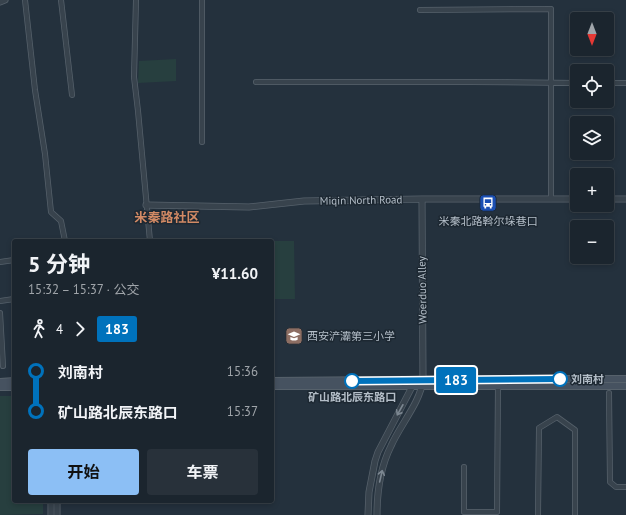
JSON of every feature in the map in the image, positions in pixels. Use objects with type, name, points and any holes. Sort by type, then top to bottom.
[{"type":"main road","points":[[274,386],[413,385],[423,383],[626,379]]},
{"type":"main road","points":[[274,381],[626,386]]},
{"type":"main road","points":[[0,382],[12,382]]},
{"type":"main road","points":[[0,387],[12,387]]},
{"type":"street","points":[[0,2],[5,0]]},
{"type":"street","points":[[25,0],[51,212],[60,221],[64,239]]},
{"type":"street","points":[[61,0],[72,95]]},
{"type":"street","points":[[136,0],[134,77],[150,239]]},
{"type":"street","points":[[202,0],[202,142]]},
{"type":"street","points":[[420,10],[551,9],[551,199]]},
{"type":"street","points":[[256,82],[570,83]]},
{"type":"street","points":[[614,83],[626,83]]},
{"type":"street","name":"Woerduo Alley","points":[[422,199],[423,383]]},
{"type":"street","name":"Miqin North Road","points":[[146,205],[249,206],[304,201],[570,199]]},
{"type":"street","points":[[614,199],[626,199]]},
{"type":"street","points":[[0,262],[12,260]]},
{"type":"street","points":[[0,301],[12,299]]},
{"type":"street","points":[[0,313],[3,366]]},
{"type":"street","points":[[377,515],[378,488],[387,454],[417,398],[423,383]]},
{"type":"street","points":[[368,515],[369,492],[378,452],[413,385]]},
{"type":"street","points":[[464,467],[464,512],[497,512],[498,385]]},
{"type":"street","points":[[609,393],[610,482],[616,487],[626,487]]},
{"type":"street","points":[[538,515],[539,428],[557,417],[575,430],[575,515]]},
{"type":"street","points":[[51,503],[51,515]]},
{"type":"street","points":[[57,503],[57,515]]},
{"type":"green space","points":[[176,59],[176,81],[138,83],[139,61]]},
{"type":"green space","points":[[274,241],[294,241],[295,299],[274,299]]},
{"type":"green space","points":[[0,396],[12,396],[12,503],[43,503],[43,514],[0,515]]},
{"type":"bus line","name":"183","points":[[352,381],[560,379]]},
{"type":"place","name":"米秦北路斡尔垛巷口","points":[[488,203]]},
{"type":"place","name":"西安浐灞第三小学","points":[[294,336]]},
{"type":"place","name":"刘南村","points":[[560,379]]},
{"type":"place","name":"矿山路北辰东路口","points":[[352,381]]},
{"type":"district","name":"米秦路社区","points":[[167,217]]}]
